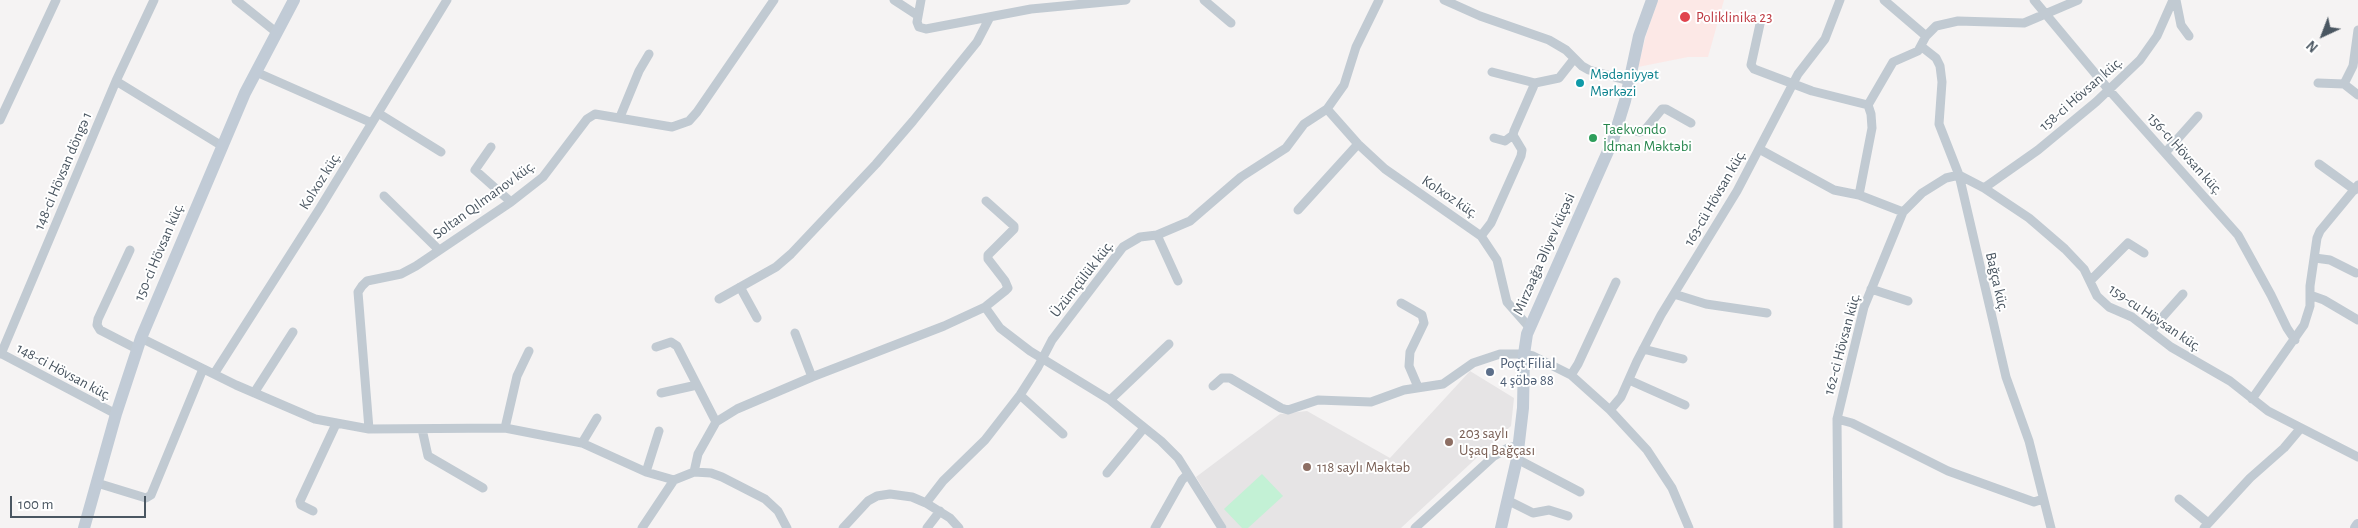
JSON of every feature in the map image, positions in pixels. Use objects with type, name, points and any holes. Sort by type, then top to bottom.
[{"type":"street","points":[[0,120],[56,0]]},
{"type":"street","name":"148-ci Hövsan döngə 1","points":[[0,353],[116,81],[154,0]]},
{"type":"street","points":[[236,0],[276,32]]},
{"type":"street","name":"150-ci Hövsan küç.","points":[[84,528],[116,414],[139,344],[222,146],[256,72],[294,0]]},
{"type":"street","name":"Kolxoz küç.","points":[[214,374],[320,208],[447,0]]},
{"type":"street","name":"Soltan Qılmanov küç.","points":[[369,429],[358,292],[367,281],[401,274],[511,202],[543,177],[587,119],[595,114],[672,127],[689,121],[774,0]]},
{"type":"street","points":[[894,0],[917,14]]},
{"type":"street","points":[[921,0],[917,14],[917,25],[926,29],[1031,9],[1126,0]]},
{"type":"street","points":[[1204,0],[1231,23]]},
{"type":"street","name":"Üzümçülük küç.","points":[[926,503],[943,481],[985,440],[1020,395],[1052,340],[1123,247],[1140,237],[1157,235],[1190,221],[1240,177],[1286,148],[1304,124],[1327,109],[1344,84],[1356,47],[1379,0]]},
{"type":"street","points":[[1444,0],[1480,16],[1549,40],[1566,50],[1589,70],[1629,81]]},
{"type":"street","name":"Mirzəağa Əliyev küçəsi","points":[[1501,528],[1509,501],[1519,445],[1525,387],[1524,354],[1529,327],[1618,127],[1639,36],[1652,0]]},
{"type":"street","name":"163-cü Hövsan küç.","points":[[1610,410],[1621,397],[1643,349],[1737,191],[1793,83],[1824,39],[1840,0]]},
{"type":"street","points":[[1884,0],[1926,36]]},
{"type":"street","name":"156-cı Hövsan küç.","points":[[2034,0],[2109,90],[2238,235],[2295,340]]},
{"type":"street","points":[[1859,195],[1872,128],[1868,105],[1893,62],[1918,51],[1922,47],[1926,36],[1936,26],[1958,21],[2024,23],[2078,0]]},
{"type":"street","points":[[2174,0],[2181,25],[2189,36]]},
{"type":"street","name":"158-ci Hövsan küç.","points":[[1984,188],[2038,150],[2109,90],[2147,51],[2157,36],[2174,0]]},
{"type":"street","points":[[719,300],[776,267],[791,254],[876,164],[977,42],[990,18]]},
{"type":"street","points":[[1760,24],[1751,65],[1754,69],[1812,90],[1868,105]]},
{"type":"street","points":[[2344,84],[2353,66],[2358,30]]},
{"type":"street","name":"Bağça küç.","points":[[1922,47],[1936,58],[1940,66],[1942,82],[1939,124],[1959,175],[2006,377],[2029,441],[2052,528]]},
{"type":"street","points":[[620,117],[649,54]]},
{"type":"street","points":[[1492,72],[1535,83],[1559,78],[1574,58]]},
{"type":"street","points":[[256,72],[372,122]]},
{"type":"street","points":[[116,81],[222,146]]},
{"type":"street","points":[[1494,138],[1505,141],[1513,135],[1535,83]]},
{"type":"street","points":[[2318,83],[2344,84],[2358,95]]},
{"type":"street","name":"Kolxoz küç.","points":[[1327,109],[1358,144],[1385,168],[1481,236],[1497,260],[1507,302],[1529,327]]},
{"type":"street","points":[[1618,127],[1640,132],[1644,131],[1662,109],[1666,109],[1691,123]]},
{"type":"street","points":[[378,113],[441,152]]},
{"type":"street","points":[[2165,153],[2198,116]]},
{"type":"street","points":[[1481,236],[1491,224],[1521,156],[1522,150],[1513,135]]},
{"type":"street","points":[[1298,210],[1358,144]]},
{"type":"street","points":[[491,147],[475,170],[511,202]]},
{"type":"street","points":[[1760,149],[1834,190],[1859,195],[1903,212]]},
{"type":"street","points":[[2252,399],[2304,325],[2310,306],[2317,238],[2320,231],[2356,188],[2319,164]]},
{"type":"street","name":"159-cu Hövsan küç.","points":[[1959,175],[1984,188],[2029,218],[2065,249],[2084,269],[2097,296],[2109,307],[2132,317],[2170,347],[2219,374],[2268,411],[2358,457]]},
{"type":"street","name":"162-ci Hövsan küç.","points":[[1838,528],[1837,419],[1864,307],[1903,212],[1922,193],[1946,178],[1959,175]]},
{"type":"street","points":[[384,196],[439,250]]},
{"type":"street","points":[[694,472],[698,454],[716,422],[738,409],[812,377],[944,326],[985,307],[1008,288],[1005,281],[988,260],[988,255],[1014,229],[1014,226],[986,201]]},
{"type":"street","points":[[1157,235],[1178,281]]},
{"type":"street","points":[[2090,281],[2128,243],[2144,253]]},
{"type":"street","points":[[130,250],[98,319],[97,325],[100,330],[203,369],[297,412],[336,424],[369,429],[505,428],[582,443],[646,472],[674,480]]},
{"type":"street","points":[[2315,258],[2330,260],[2356,273]]},
{"type":"street","points":[[1571,375],[1578,364],[1616,282]]},
{"type":"street","points":[[740,287],[757,318]]},
{"type":"street","points":[[1871,289],[1908,301]]},
{"type":"street","points":[[1674,294],[1706,304],[1767,313]]},
{"type":"street","points":[[2150,330],[2183,294]]},
{"type":"street","points":[[2310,295],[2324,300],[2358,320]]},
{"type":"street","points":[[1401,303],[1422,315],[1424,323],[1410,352],[1409,366],[1418,388]]},
{"type":"street","points":[[985,307],[1000,328],[1030,351],[1110,400],[1178,458],[1222,528]]},
{"type":"street","points":[[254,393],[293,332]]},
{"type":"street","points":[[795,333],[812,377]]},
{"type":"street","points":[[656,347],[671,342],[677,346],[716,422]]},
{"type":"street","points":[[1110,400],[1168,344]]},
{"type":"street","points":[[1643,349],[1683,359]]},
{"type":"street","points":[[505,428],[517,376],[529,351]]},
{"type":"street","name":"148-ci Hövsan küç.","points":[[0,353],[116,414]]},
{"type":"street","points":[[1213,386],[1222,378],[1230,378],[1281,408],[1288,410],[1318,400],[1371,402],[1418,388],[1443,384],[1464,368],[1486,358],[1500,354],[1524,354],[1546,361],[1571,375],[1610,410],[1647,450],[1672,488],[1689,528]]},
{"type":"street","points":[[97,483],[146,498],[151,495],[203,369]]},
{"type":"street","points":[[1629,380],[1685,405]]},
{"type":"street","points":[[660,393],[697,385]]},
{"type":"street","points":[[1020,395],[1063,434]]},
{"type":"street","points":[[582,443],[597,418]]},
{"type":"street","points":[[1837,419],[1852,423],[1948,471],[2034,502],[2043,499]]},
{"type":"street","points":[[313,511],[301,505],[300,502],[336,424]]},
{"type":"street","points":[[1108,473],[1144,428]]},
{"type":"street","points":[[422,429],[428,456],[483,488]]},
{"type":"street","points":[[2179,499],[2206,525],[2250,478],[2284,448],[2300,429]]},
{"type":"street","points":[[646,472],[659,431]]},
{"type":"street","points":[[1414,528],[1494,456],[1508,448],[1519,445]]},
{"type":"street","points":[[1517,459],[1580,492]]},
{"type":"street","points":[[642,528],[674,480],[683,474],[694,472],[710,473],[722,477],[764,499],[778,511],[787,528]]},
{"type":"street","points":[[1155,528],[1182,480],[1188,474]]},
{"type":"street","points":[[843,528],[868,501],[877,496],[901,494],[926,503],[940,511],[959,528]]},
{"type":"street","points":[[1509,501],[1532,513],[1549,510],[1568,516]]},
{"type":"street","points":[[928,528],[940,511]]},
{"type":"shaded area","name":"Poliklinika 23","points":[[1658,0],[1724,0],[1708,57],[1688,57],[1638,67]]},
{"type":"shaded area","name":"118 saylı Məktəb","points":[[1470,371],[1514,398],[1511,426],[1401,528],[1227,528],[1196,477],[1280,414],[1307,411],[1390,458]]},
{"type":"green space","points":[[1262,474],[1283,496],[1248,528],[1242,528],[1224,509]]},
{"type":"place","name":"Poliklinika 23","points":[[1685,17]]},
{"type":"place","name":"Mədəniyyət Mərkəzi","points":[[1580,83]]},
{"type":"place","name":"Taekvondo İdman Məktəbi","points":[[1593,138]]},
{"type":"place","name":"Poçt Filial 4 şöbə 88","points":[[1490,372]]},
{"type":"place","name":"203 saylı Uşaq Bağçası","points":[[1449,442]]},
{"type":"place","name":"118 saylı Məktəb","points":[[1307,467]]}]
